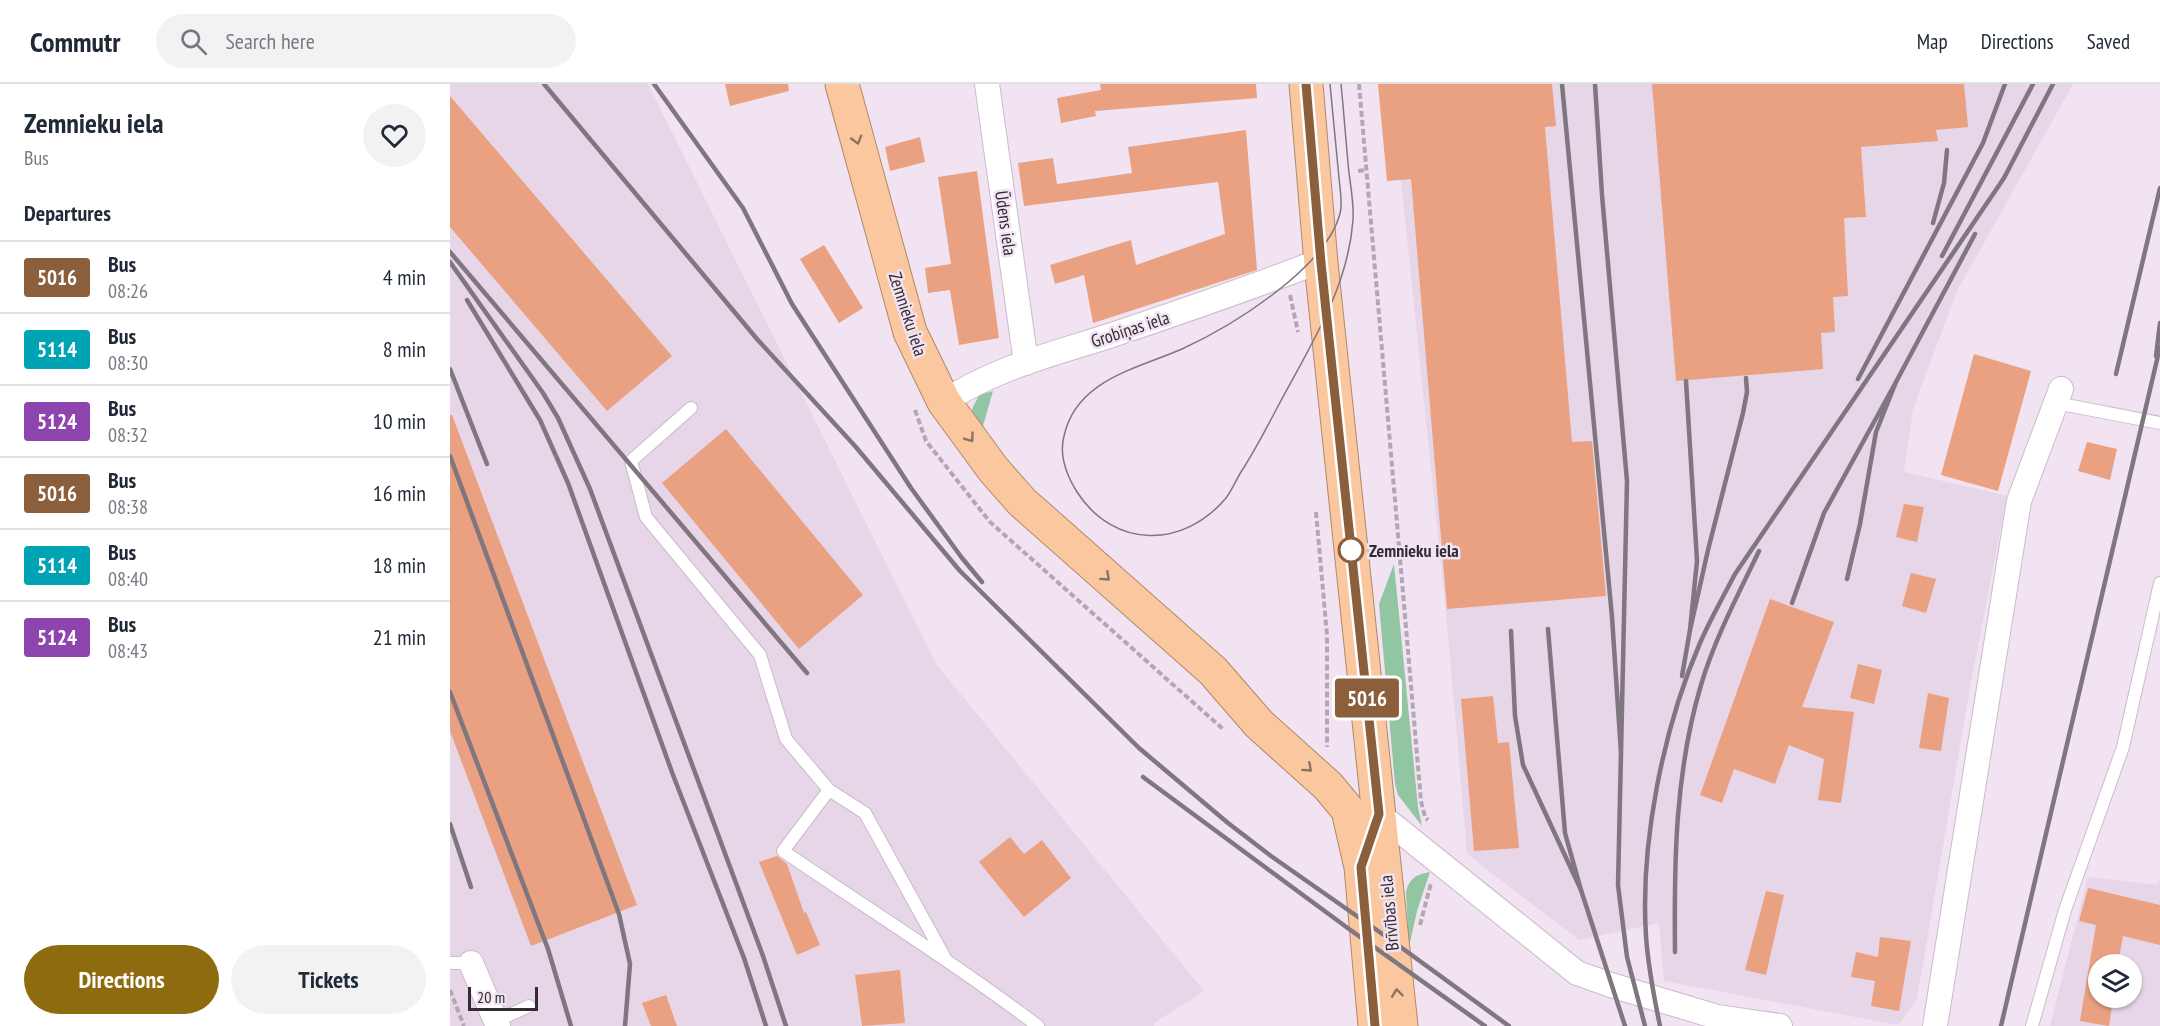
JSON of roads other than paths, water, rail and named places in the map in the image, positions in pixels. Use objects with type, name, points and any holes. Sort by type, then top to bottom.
[{"type":"highway","name":"Zemnieku iela","points":[[842,84],[910,332],[944,402],[993,469],[1022,502],[1213,671],[1259,724],[1328,786],[1363,812]]},
{"type":"highway","name":"Brīvības iela","points":[[1306,84],[1363,812],[1401,1026]]},
{"type":"highway","points":[[1213,671],[1246,688],[1327,755],[1358,787],[1363,812]]},
{"type":"highway","name":"Brīvības iela","points":[[1363,812],[1361,867],[1375,1026]]},
{"type":"street","name":"Ūdens iela","points":[[987,84],[1026,363]]},
{"type":"street","name":"Grobiņas iela","points":[[944,402],[963,389],[1026,363],[1204,305],[1307,266],[1321,263]]},
{"type":"street","points":[[1935,1026],[2019,501],[2058,396]]},
{"type":"street","points":[[1363,812],[1438,859],[1578,973],[1717,1017],[1780,1026]]},
{"type":"street","points":[[460,963],[497,1023]]},
{"type":"lane","points":[[2058,396],[2160,423]]},
{"type":"lane","points":[[691,408],[631,461],[646,517],[760,656],[786,739],[829,790],[866,813],[946,960]]},
{"type":"lane","points":[[2032,1026],[2065,910],[2123,747],[2160,584]]},
{"type":"lane","points":[[829,790],[783,851],[988,988],[1038,1026]]},
{"type":"lane","points":[[497,1023],[530,1006]]},
{"type":"tram line","points":[[1330,84],[1341,205],[1340,214],[1331,235],[1316,255],[1274,294],[1226,326],[1182,349],[1110,379],[1094,389],[1071,417],[1063,443],[1063,458],[1067,472],[1077,492],[1092,511],[1110,524],[1129,532],[1149,536],[1170,534],[1190,527],[1209,515],[1230,492],[1313,342],[1335,295],[1343,271],[1350,246],[1353,220],[1341,84]]},
{"type":"railway","points":[[544,84],[757,339],[855,446],[960,571],[1139,748],[1271,856],[1509,1026]]},
{"type":"railway","points":[[654,84],[743,208],[792,304],[911,488],[982,582]]},
{"type":"railway","points":[[1562,84],[1612,617],[1621,753],[1627,481],[1602,195],[1595,84]]},
{"type":"railway","points":[[1858,379],[1983,143],[2005,84]]},
{"type":"railway","points":[[1942,256],[2033,84]]},
{"type":"railway","points":[[1660,1026],[1646,936],[1647,863],[1651,825],[1665,749],[1675,712],[1700,643],[1735,574],[2004,178],[2053,84]]},
{"type":"railway","points":[[1933,223],[1944,183],[1947,150]]},
{"type":"railway","points":[[2116,374],[2160,188]]},
{"type":"railway","points":[[1896,382],[1975,234]]},
{"type":"railway","points":[[450,252],[807,673]]},
{"type":"railway","points":[[450,262],[543,393],[558,418],[590,489],[763,956],[786,1026]]},
{"type":"railway","points":[[467,300],[540,420],[568,483],[673,775],[744,958],[766,1026]]},
{"type":"railway","points":[[2156,356],[2160,323]]},
{"type":"railway","points":[[2001,1026],[2160,347]]},
{"type":"railway","points":[[450,369],[487,464]]},
{"type":"railway","points":[[1686,381],[1697,561],[1690,630],[1743,413],[1747,392],[1746,378]]},
{"type":"railway","points":[[1792,603],[1824,513],[1896,382],[1876,432],[1860,524],[1847,579]]},
{"type":"railway","points":[[450,456],[619,914],[630,964],[625,1026]]},
{"type":"railway","points":[[1675,952],[1678,817],[1692,718],[1713,650],[1759,551]]},
{"type":"railway","points":[[1511,631],[1515,716],[1523,765],[1581,890],[1565,833],[1548,629]]},
{"type":"railway","points":[[1682,676],[1690,630]]},
{"type":"railway","points":[[450,692],[548,949],[571,1026]]},
{"type":"railway","points":[[1621,753],[1618,885],[1627,957],[1645,1026]]},
{"type":"railway","points":[[1143,777],[1485,1026]]},
{"type":"railway","points":[[450,824],[471,887]]},
{"type":"railway","points":[[1581,890],[1625,1026]]},
{"type":"place","name":"Zemnieku iela","points":[[1351,550]]}]
